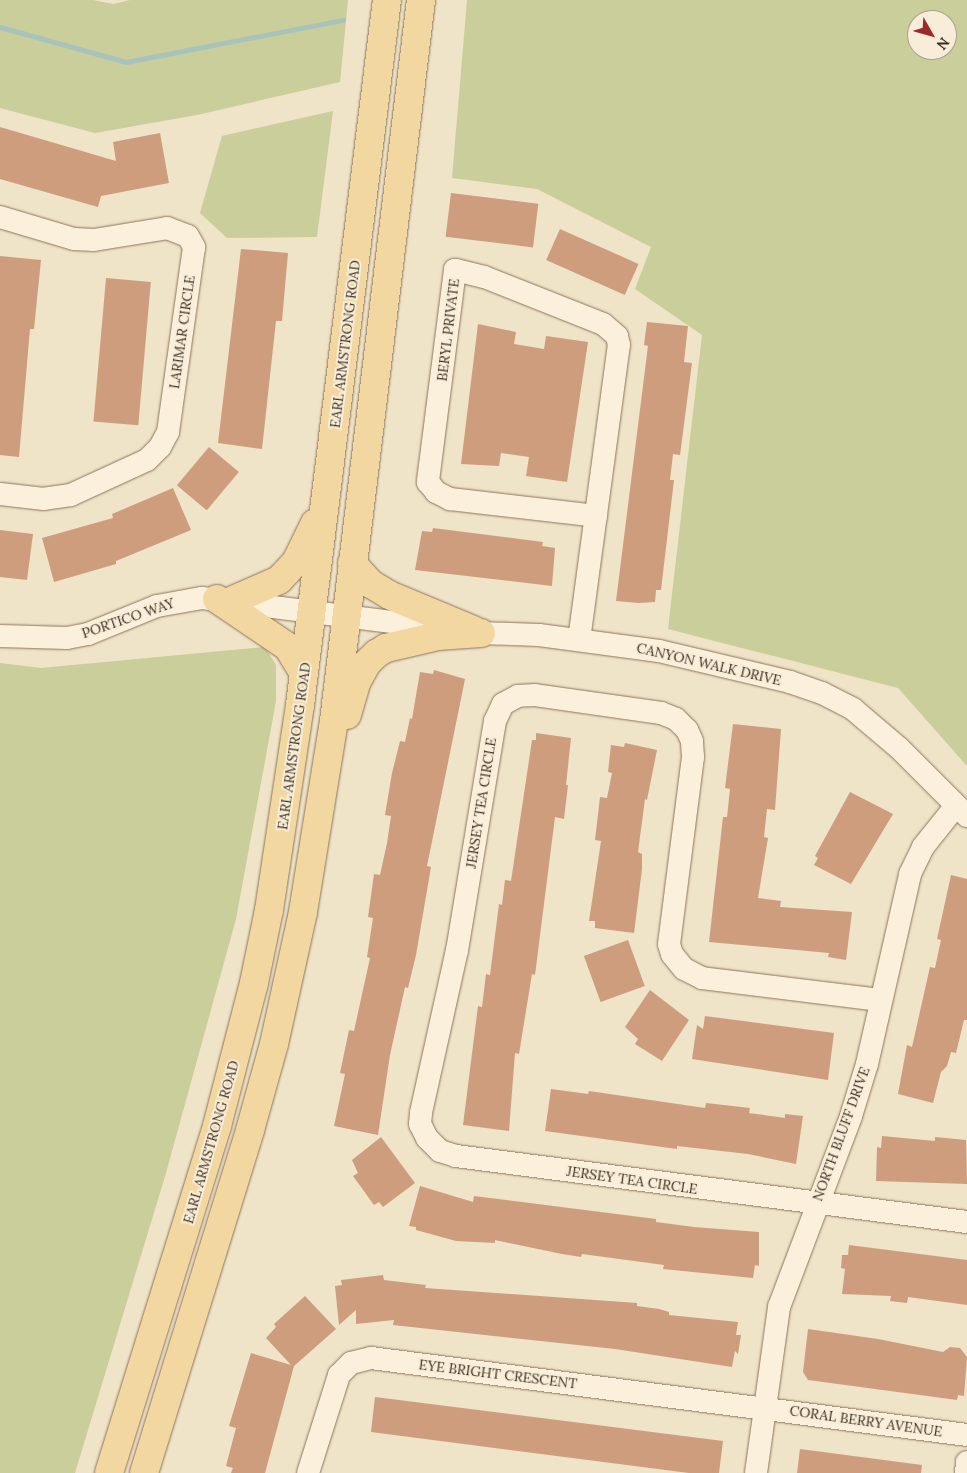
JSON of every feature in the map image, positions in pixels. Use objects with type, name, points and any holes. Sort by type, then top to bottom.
[{"type":"main road","name":"EARL ARMSTRONG ROAD","points":[[109,1473],[214,1135],[252,992],[280,847],[312,611],[387,0]]},
{"type":"main road","points":[[144,1473],[274,1044],[303,912],[323,788],[421,0]]},
{"type":"main road","points":[[225,600],[269,587],[290,569],[302,553],[325,499]]},
{"type":"main road","points":[[352,563],[371,584],[388,594],[481,633]]},
{"type":"main road","points":[[225,600],[288,647],[304,674]]},
{"type":"main road","points":[[323,788],[357,681],[372,658],[386,648],[438,636],[481,633]]},
{"type":"street","name":"LARIMAR CIRCLE","points":[[0,217],[74,239],[94,240],[167,228],[188,236],[194,247],[168,432],[160,447],[147,460],[72,495],[44,499],[0,494]]},
{"type":"street","name":"BERYL PRIVATE","points":[[579,640],[596,516],[619,345],[614,330],[484,277],[455,270],[428,480],[431,486],[442,496],[459,500],[596,516]]},
{"type":"street","name":"PORTICO WAY","points":[[0,636],[68,638],[109,628],[169,602],[225,600],[345,616]]},
{"type":"street","name":"CANYON WALK DRIVE","points":[[345,616],[481,633],[579,640],[659,651],[790,682],[822,693],[872,723],[961,812]]},
{"type":"street","name":"JERSEY TEA CIRCLE","points":[[880,1000],[702,978],[684,969],[672,954],[669,944],[693,757],[692,741],[687,730],[676,718],[661,714],[545,696],[518,696],[503,704],[495,721],[457,950],[421,1113],[422,1132],[440,1150],[456,1156],[967,1222]]},
{"type":"street","name":"NORTH BLUFF DRIVE","points":[[756,1473],[780,1307],[851,1116],[867,1064],[880,1000],[914,863],[961,812]]},
{"type":"street","name":"EYE BRIGHT CRESCENT","points":[[308,1473],[339,1374],[351,1363],[371,1358],[765,1408]]},
{"type":"street","name":"CORAL BERRY AVENUE","points":[[765,1408],[967,1435]]},
{"type":"street","points":[[966,1473],[967,1462]]},
{"type":"green space","points":[[0,0],[93,0],[113,4],[130,0],[348,0],[340,82],[197,115],[95,133],[0,108]]},
{"type":"green space","points":[[467,0],[967,0],[967,766],[898,688],[668,629],[702,335],[635,289],[651,247],[537,189],[452,178]]},
{"type":"green space","points":[[333,111],[317,237],[227,238],[200,213],[222,136]]},
{"type":"green space","points":[[265,647],[276,665],[276,701],[236,919],[166,1173],[75,1473],[0,1473],[0,663],[41,668]]},
{"type":"building","points":[[0,127],[116,161],[113,142],[160,133],[169,183],[101,196],[98,207],[0,179]]},
{"type":"building","points":[[451,193],[538,204],[533,247],[446,237]]},
{"type":"building","points":[[560,229],[639,264],[625,295],[546,260]]},
{"type":"building","points":[[241,249],[288,253],[282,321],[276,321],[262,449],[218,443]]},
{"type":"building","points":[[0,256],[41,260],[34,329],[30,329],[19,457],[0,455]]},
{"type":"building","points":[[106,278],[151,282],[138,425],[93,421]]},
{"type":"building","points":[[647,322],[688,326],[684,362],[692,363],[680,455],[673,454],[670,480],[674,480],[661,590],[656,590],[655,602],[639,603],[616,601],[648,346],[644,345]]},
{"type":"building","points":[[478,324],[516,332],[514,344],[544,349],[546,336],[588,342],[567,482],[526,476],[529,457],[501,453],[499,466],[461,464]]},
{"type":"building","points":[[209,447],[239,472],[207,510],[177,485]]},
{"type":"building","points":[[173,488],[191,530],[116,561],[116,564],[54,582],[42,538],[113,518],[112,514]]},
{"type":"building","points":[[433,528],[543,542],[542,546],[555,548],[552,586],[415,570],[422,531],[432,532]]},
{"type":"building","points":[[0,530],[33,534],[27,580],[0,577]]},
{"type":"building","points":[[434,670],[465,679],[427,866],[431,867],[416,955],[408,988],[405,987],[390,1055],[378,1135],[334,1126],[345,1074],[340,1073],[349,1030],[354,1031],[370,958],[367,957],[373,918],[368,917],[374,874],[380,875],[387,843],[391,816],[385,815],[392,773],[400,741],[405,742],[410,718],[412,719],[420,672],[433,674]]},
{"type":"building","points":[[733,724],[781,729],[775,810],[767,809],[764,837],[768,838],[758,898],[781,901],[780,907],[852,912],[846,960],[828,957],[829,953],[709,942],[723,817],[727,817],[730,789],[725,788]]},
{"type":"building","points":[[536,733],[571,738],[566,785],[568,785],[564,819],[555,817],[535,975],[532,974],[519,1054],[515,1053],[509,1131],[463,1125],[478,1006],[482,1007],[486,974],[490,975],[499,904],[502,905],[505,880],[511,881],[532,740],[536,740]]},
{"type":"building","points":[[625,743],[657,750],[647,800],[645,799],[638,852],[642,854],[642,869],[634,933],[595,928],[595,921],[589,921],[601,841],[595,840],[600,797],[607,798],[612,773],[608,772],[611,745],[624,747]]},
{"type":"building","points":[[850,792],[893,814],[851,884],[814,865],[818,858],[815,856]]},
{"type":"building","points":[[951,875],[967,879],[967,1020],[964,1020],[956,1053],[951,1052],[947,1066],[941,1072],[933,1103],[898,1094],[907,1045],[912,1047],[930,967],[935,968],[941,940],[937,939]]},
{"type":"building","points":[[628,940],[645,986],[601,1002],[584,956]]},
{"type":"building","points":[[650,990],[689,1020],[662,1061],[635,1044],[638,1039],[625,1027]]},
{"type":"building","points":[[705,1016],[834,1033],[828,1080],[692,1059],[697,1025],[703,1029]]},
{"type":"building","points":[[551,1089],[588,1094],[589,1091],[705,1108],[706,1103],[750,1108],[749,1113],[785,1118],[785,1114],[803,1116],[796,1164],[748,1154],[677,1146],[677,1149],[545,1131]]},
{"type":"building","points":[[882,1136],[935,1141],[935,1137],[966,1140],[967,1184],[876,1181],[877,1147],[881,1148]]},
{"type":"building","points":[[381,1137],[415,1183],[383,1207],[379,1202],[374,1205],[353,1176],[358,1173],[352,1160]]},
{"type":"building","points":[[420,1186],[473,1202],[474,1196],[656,1219],[656,1222],[694,1227],[759,1232],[759,1266],[755,1265],[753,1278],[663,1269],[664,1265],[582,1254],[581,1257],[495,1240],[495,1243],[456,1241],[416,1230],[416,1227],[409,1226]]},
{"type":"building","points":[[849,1245],[967,1260],[967,1305],[908,1297],[907,1303],[890,1301],[891,1296],[842,1294],[845,1269],[841,1268],[842,1255],[848,1255]]},
{"type":"building","points":[[383,1275],[384,1280],[426,1285],[425,1288],[637,1303],[637,1306],[669,1312],[669,1315],[738,1322],[736,1335],[741,1335],[738,1354],[735,1351],[732,1367],[615,1349],[393,1325],[394,1320],[356,1324],[356,1310],[339,1325],[335,1286],[342,1285],[341,1280]]},
{"type":"building","points":[[305,1296],[336,1329],[294,1366],[265,1473],[231,1473],[233,1468],[226,1466],[236,1428],[229,1426],[251,1353],[291,1365],[266,1338],[276,1327],[274,1324]]},
{"type":"building","points":[[808,1329],[878,1339],[943,1352],[950,1347],[960,1348],[967,1357],[964,1396],[958,1395],[957,1400],[808,1380],[803,1372]]},
{"type":"building","points":[[375,1397],[723,1441],[719,1473],[689,1473],[371,1432]]},
{"type":"building","points":[[800,1449],[922,1465],[921,1473],[797,1473]]},
{"type":"waterway","points":[[0,27],[126,62],[343,20]]}]
